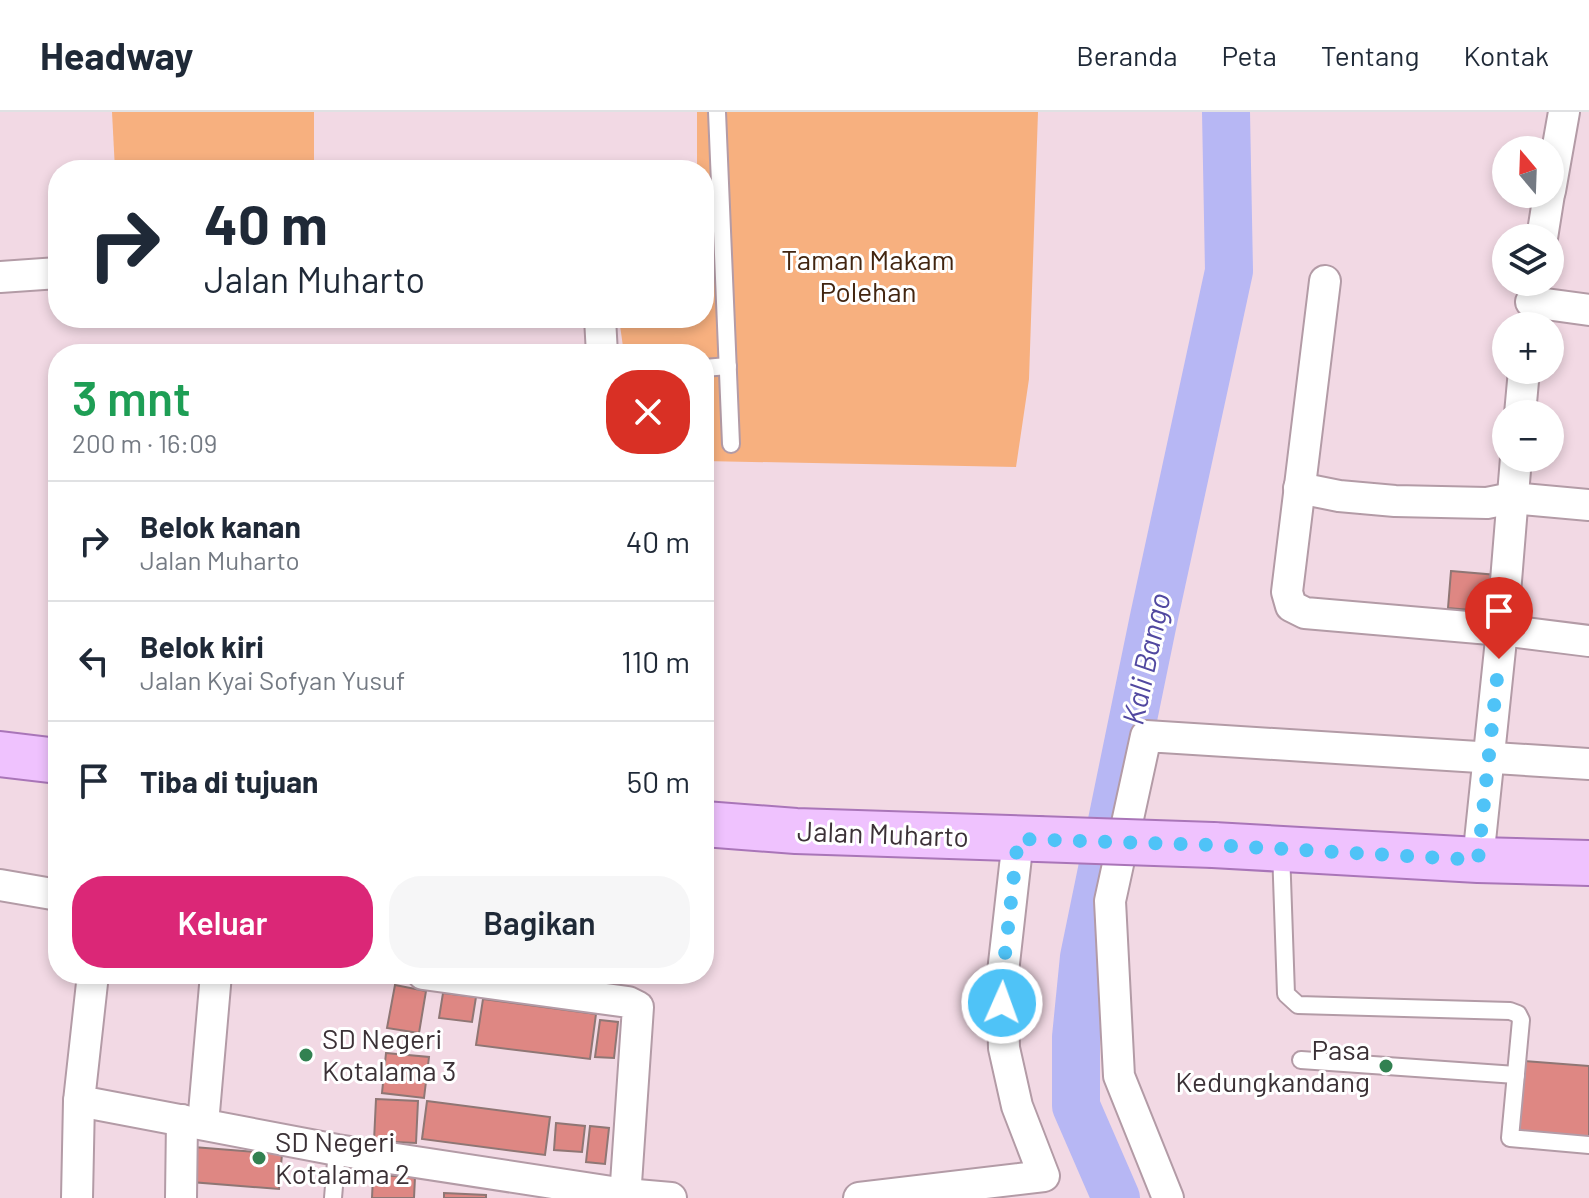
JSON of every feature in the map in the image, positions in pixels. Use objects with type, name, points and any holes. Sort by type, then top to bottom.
[{"type":"main road","points":[[0,754],[48,760]]},
{"type":"main road","name":"Jalan Muharto","points":[[714,825],[796,831],[1213,845],[1589,863]]},
{"type":"street","points":[[1560,136],[1564,112]]},
{"type":"street","points":[[0,277],[48,274]]},
{"type":"street","points":[[1325,281],[1288,601],[1296,610],[1305,613],[1502,630],[1589,641]]},
{"type":"street","points":[[1531,303],[1589,310]]},
{"type":"street","points":[[1478,860],[1515,472]]},
{"type":"street","points":[[1299,488],[1339,496],[1395,501],[1487,503],[1512,498],[1589,505]]},
{"type":"street","points":[[1168,1198],[1119,1076],[1110,901],[1146,736],[1589,764]]},
{"type":"street","points":[[859,1198],[1044,1176],[1017,1106],[1004,1048],[1002,981],[1028,839]]},
{"type":"street","points":[[0,885],[48,893]]},
{"type":"street","points":[[77,1198],[79,1101],[92,984]]},
{"type":"street","points":[[181,1198],[214,984]]},
{"type":"street","points":[[496,984],[628,1002],[638,1007],[625,1196]]},
{"type":"street","points":[[79,1101],[337,1150],[625,1196],[671,1198]]},
{"type":"lane","points":[[717,112],[731,444]]},
{"type":"lane","points":[[714,367],[728,366]]},
{"type":"lane","points":[[1281,848],[1286,994],[1292,1002],[1298,1005],[1510,1011],[1518,1014],[1521,1020],[1510,1138],[1589,1145]]},
{"type":"lane","points":[[1301,1060],[1516,1075]]},
{"type":"lane","points":[[333,1198],[337,1150]]},
{"type":"green space","points":[[112,112],[314,112],[314,160],[114,160]]},
{"type":"green space","name":"Taman Makam Polehan","points":[[697,112],[1038,112],[1029,379],[1016,467],[714,461],[714,344],[623,344],[620,328],[714,328],[714,160],[697,160]]},
{"type":"building","points":[[1451,571],[1497,575],[1493,612],[1448,608]]},
{"type":"building","points":[[395,985],[426,991],[419,1033],[387,1028]]},
{"type":"building","points":[[443,993],[476,997],[472,1022],[439,1018]]},
{"type":"building","points":[[483,999],[596,1014],[590,1059],[476,1045]]},
{"type":"building","points":[[600,1020],[618,1022],[614,1058],[595,1057]]},
{"type":"building","points":[[386,1053],[429,1057],[424,1098],[382,1093]]},
{"type":"building","points":[[1524,1061],[1589,1066],[1589,1138],[1519,1131]]},
{"type":"building","points":[[376,1099],[418,1101],[416,1143],[374,1141]]},
{"type":"building","points":[[427,1101],[550,1117],[545,1155],[422,1139]]},
{"type":"building","points":[[556,1123],[585,1126],[582,1152],[554,1150]]},
{"type":"building","points":[[590,1126],[609,1128],[605,1164],[586,1162]]},
{"type":"building","points":[[193,1147],[282,1154],[279,1189],[191,1182]]},
{"type":"building","points":[[373,1175],[415,1177],[414,1198],[372,1198]]},
{"type":"building","points":[[444,1193],[486,1195],[486,1198],[444,1198]]},
{"type":"waterway","name":"Kali Bango","points":[[1116,1198],[1076,1106],[1076,1037],[1084,957],[1229,271],[1226,112]]},
{"type":"place","name":"SD Negeri Kotalama 3","points":[[306,1055]]},
{"type":"place","name":"Pasa Kedungkandang","points":[[1386,1066]]},
{"type":"place","name":"SD Negeri Kotalama 2","points":[[259,1158]]},
{"type":"route","points":[[1002,1003],[1018,839],[1213,845],[1478,860],[1499,659]]}]
